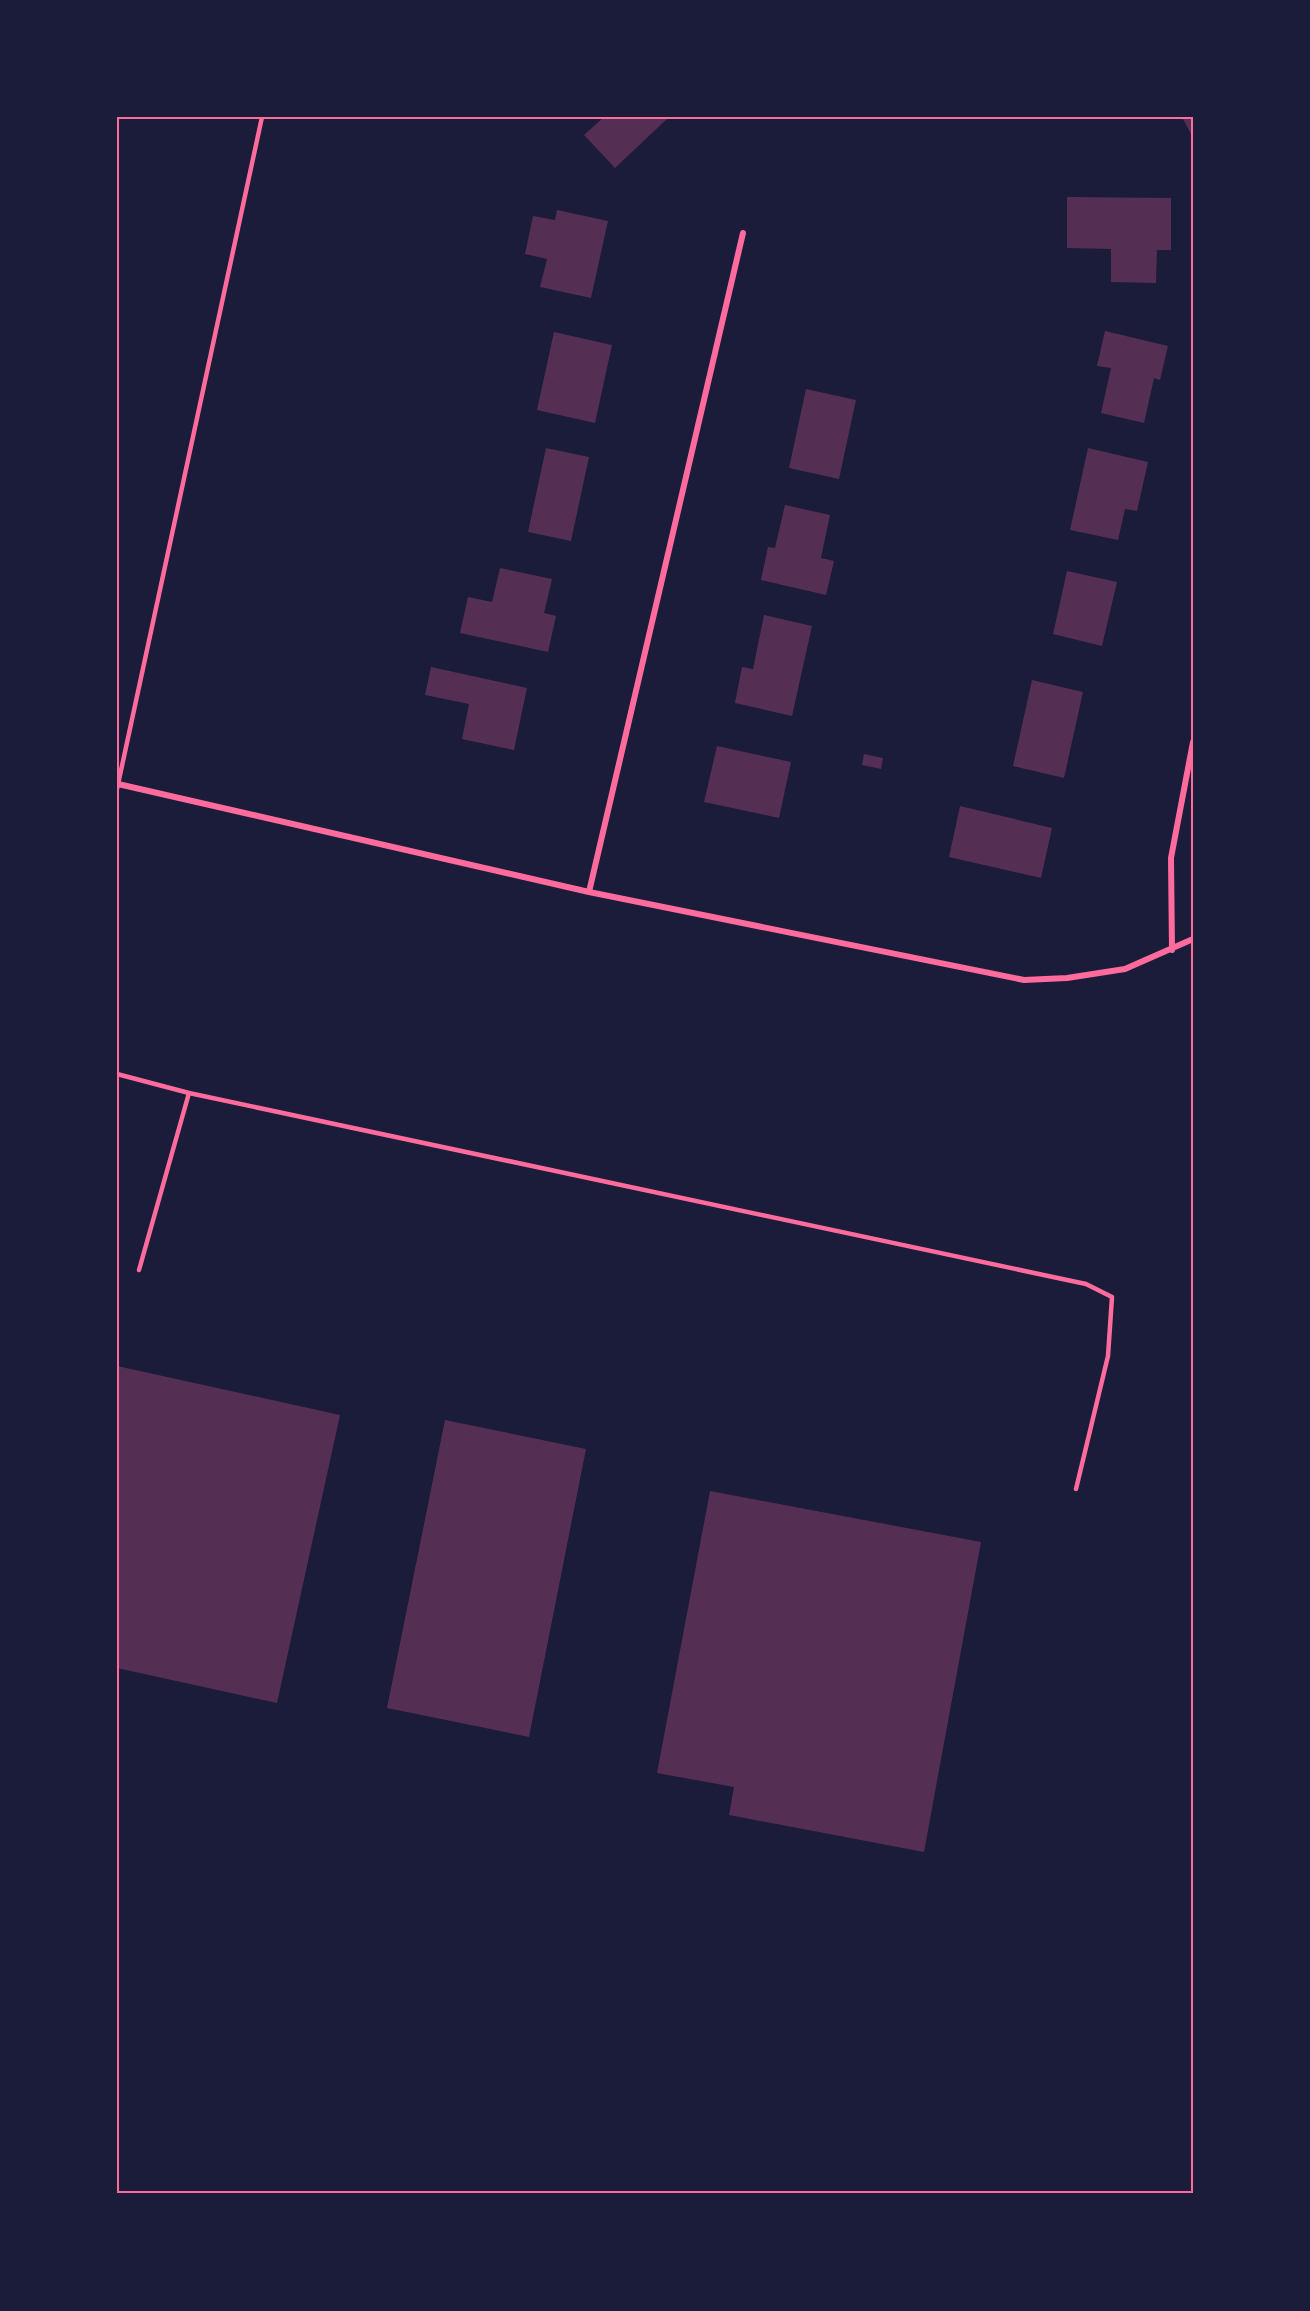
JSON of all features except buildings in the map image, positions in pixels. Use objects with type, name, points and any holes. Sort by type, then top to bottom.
[{"type":"street","points":[[589,892],[743,233]]},
{"type":"street","points":[[1172,950],[1171,858],[1193,742]]},
{"type":"street","points":[[118,787],[589,892],[1024,980],[1066,978],[1125,969],[1193,939]]},
{"type":"lane","points":[[118,787],[262,117]]},
{"type":"lane","points":[[117,1074],[189,1093],[1086,1284],[1112,1297],[1108,1356],[1076,1489]]},
{"type":"lane","points":[[139,1270],[189,1093]]}]
